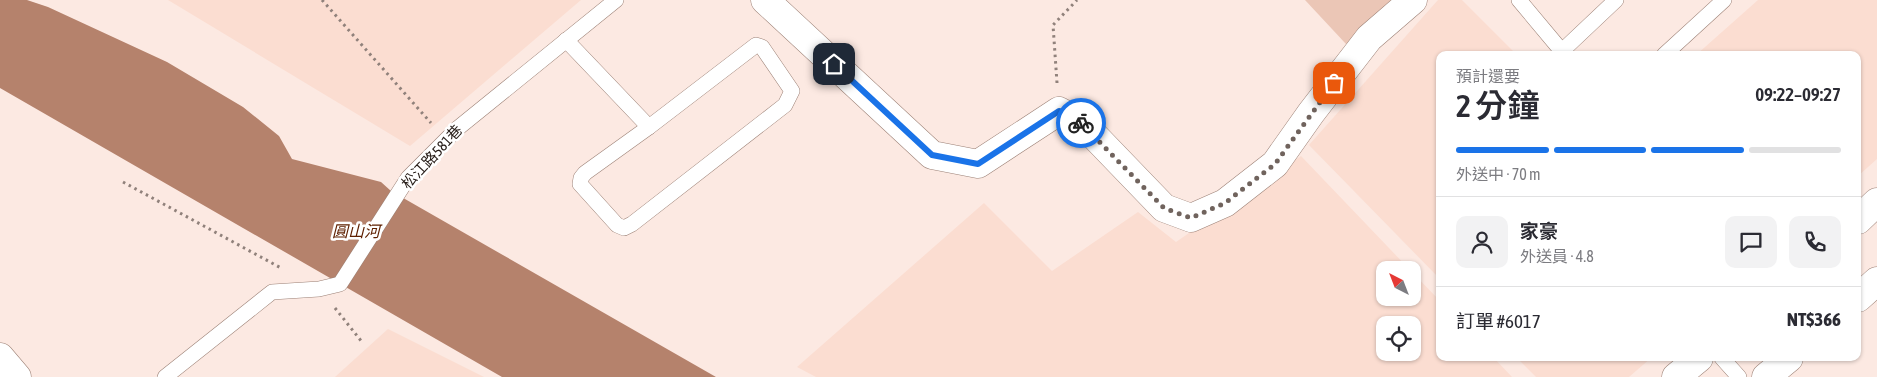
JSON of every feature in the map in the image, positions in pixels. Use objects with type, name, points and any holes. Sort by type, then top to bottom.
[{"type":"street","points":[[765,0],[932,155],[978,164],[1059,111],[1083,124],[1164,208],[1191,218],[1225,203],[1275,164],[1311,113],[1369,38],[1413,0]]},
{"type":"street","points":[[1861,217],[1877,202]]},
{"type":"street","points":[[1861,295],[1877,281]]},
{"type":"street","points":[[0,357],[17,377]]},
{"type":"street","points":[[1676,377],[1695,361]]},
{"type":"street","points":[[1766,377],[1785,361]]},
{"type":"lane","name":"松江路581巷","points":[[165,377],[272,292],[320,289],[340,284],[408,178],[458,128],[616,0]]},
{"type":"lane","points":[[1519,0],[1561,51]]},
{"type":"lane","points":[[1565,51],[1616,0]]},
{"type":"lane","points":[[1668,51],[1724,0]]},
{"type":"lane","points":[[566,40],[649,127]]},
{"type":"lane","points":[[756,45],[762,47],[792,92],[784,105],[624,228],[617,225],[580,184],[581,178],[649,127],[749,48],[756,45]]},
{"type":"lane","points":[[1725,361],[1740,377]]},
{"type":"path","points":[[322,0],[446,140]]},
{"type":"path","points":[[1059,111],[1053,25],[1077,0]]},
{"type":"path","points":[[123,182],[320,289],[362,342]]},
{"type":"shaded area","points":[[168,0],[581,0],[410,146]]},
{"type":"shaded area","points":[[1305,0],[1401,0],[1346,44]]},
{"type":"shaded area","points":[[1438,0],[1462,0],[1513,51],[1436,51],[1436,275],[1309,145]]},
{"type":"shaded area","points":[[1758,0],[1877,0],[1877,159],[1861,173],[1861,51],[1701,51]]},
{"type":"shaded area","points":[[1301,156],[1401,261],[1376,261],[1376,306],[1421,306],[1421,281],[1436,297],[1436,361],[1497,361],[1512,377],[816,377],[797,367],[984,203],[1052,271],[1138,212],[1176,242]]},
{"type":"shaded area","points":[[388,329],[484,377],[335,377]]},
{"type":"shaded area","points":[[1520,361],[1648,361],[1629,377],[1536,377]]},
{"type":"water","name":"圓山河","points":[[0,0],[27,0],[48,7],[167,62],[243,107],[279,136],[292,159],[381,182],[391,191],[716,377],[502,377],[0,88]]},
{"type":"way so far","points":[[1081,123],[1164,208],[1191,218],[1225,203],[1275,164],[1334,83]]},
{"type":"route","points":[[834,64],[932,155],[978,164],[1059,111],[1081,123]]}]
